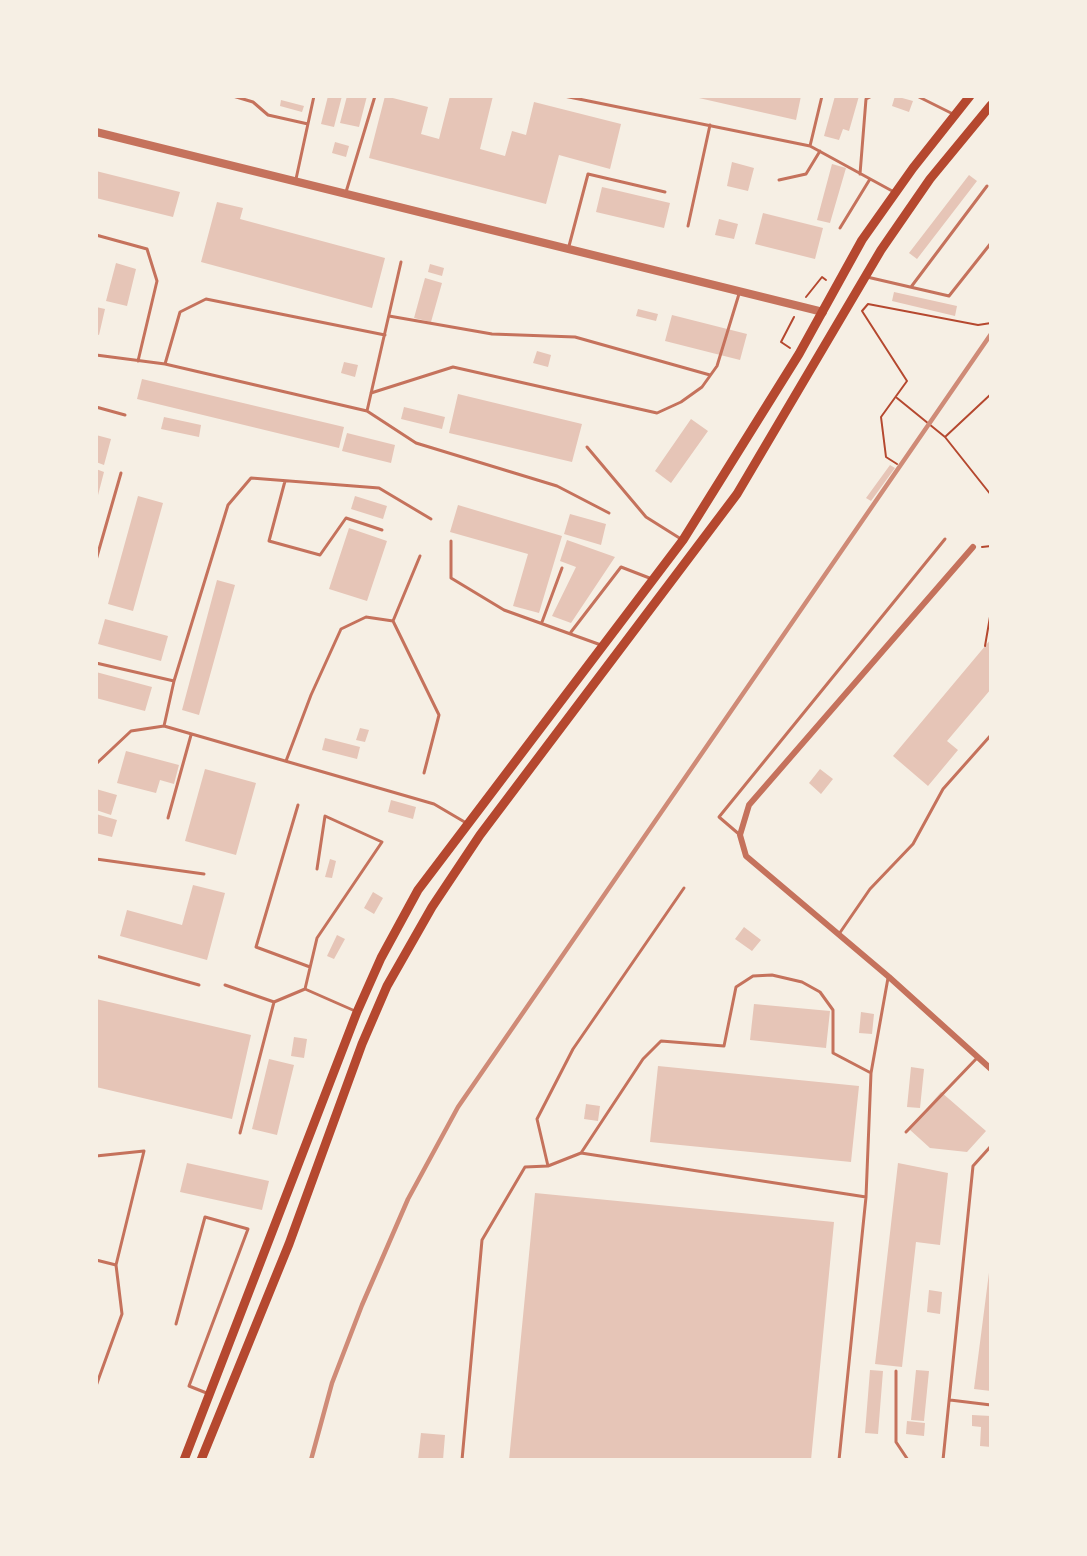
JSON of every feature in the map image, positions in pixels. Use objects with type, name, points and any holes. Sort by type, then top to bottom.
[{"type":"main road","points":[[184,1460],[357,1012],[381,958],[418,890],[683,540],[743,446],[823,312],[862,240],[895,193],[970,96]]},
{"type":"main road","points":[[201,1460],[289,1244],[362,1044],[387,986],[432,907],[480,835],[736,494],[865,276],[930,179],[991,105]]},
{"type":"main road","points":[[823,312],[840,321]]},
{"type":"main road","points":[[468,824],[480,835]]},
{"type":"main road","points":[[219,1368],[235,1375]]},
{"type":"street","points":[[96,132],[740,289],[823,312]]},
{"type":"street","points":[[973,547],[749,805],[740,835],[746,856],[889,976],[991,1069]]},
{"type":"lane","points":[[233,96],[254,102],[268,115],[308,124]]},
{"type":"lane","points":[[296,180],[314,96]]},
{"type":"lane","points":[[345,192],[375,96]]},
{"type":"lane","points":[[564,96],[810,146],[895,193]]},
{"type":"lane","points":[[810,146],[822,96]]},
{"type":"lane","points":[[861,174],[866,99],[872,96]]},
{"type":"lane","points":[[917,96],[955,115]]},
{"type":"lane","points":[[688,226],[710,126]]},
{"type":"lane","points":[[780,180],[806,174],[820,151]]},
{"type":"lane","points":[[569,247],[588,174],[665,192]]},
{"type":"lane","points":[[840,228],[870,179]]},
{"type":"lane","points":[[910,287],[987,186]]},
{"type":"lane","points":[[96,235],[147,249],[157,281],[138,361]]},
{"type":"lane","points":[[865,276],[948,296],[991,243]]},
{"type":"lane","points":[[367,411],[401,262]]},
{"type":"lane","points":[[371,393],[453,367],[657,413],[681,402],[702,387],[717,366],[740,289]]},
{"type":"lane","points":[[165,364],[180,312],[206,299],[385,335]]},
{"type":"lane","points":[[389,316],[492,334],[575,337],[710,375]]},
{"type":"lane","points":[[96,355],[165,364],[367,411],[416,443],[557,486],[609,513]]},
{"type":"lane","points":[[96,407],[125,415]]},
{"type":"lane","points":[[587,447],[646,517],[683,540]]},
{"type":"lane","points":[[96,560],[121,473]]},
{"type":"lane","points":[[164,726],[174,681],[228,505],[251,478],[379,488],[431,519]]},
{"type":"lane","points":[[285,481],[269,541],[320,555],[346,518],[382,530]]},
{"type":"lane","points":[[740,835],[719,817],[945,539]]},
{"type":"lane","points":[[451,542],[451,578],[504,610],[571,632],[603,646]]},
{"type":"lane","points":[[420,556],[393,621],[440,715],[424,772]]},
{"type":"lane","points":[[571,632],[621,567],[653,579]]},
{"type":"lane","points":[[542,622],[562,568]]},
{"type":"lane","points":[[286,761],[311,695],[341,629],[366,617],[393,621]]},
{"type":"lane","points":[[96,663],[174,681]]},
{"type":"lane","points":[[96,764],[131,730],[164,726],[434,804],[468,824]]},
{"type":"lane","points":[[168,818],[191,735]]},
{"type":"lane","points":[[839,934],[870,888],[914,844],[943,789],[991,735]]},
{"type":"lane","points":[[298,805],[256,947],[310,967]]},
{"type":"lane","points":[[304,989],[317,938],[382,842],[325,816],[317,869]]},
{"type":"lane","points":[[96,859],[204,874]]},
{"type":"lane","points":[[548,1166],[537,1119],[573,1049],[684,888]]},
{"type":"lane","points":[[96,956],[199,985]]},
{"type":"lane","points":[[581,1153],[643,1059],[661,1041],[724,1046],[736,987],[753,976],[772,975],[802,982],[820,992],[833,1010],[833,1053],[871,1073]]},
{"type":"lane","points":[[839,1460],[866,1197],[871,1073],[889,976]]},
{"type":"lane","points":[[225,985],[274,1002],[304,989],[357,1012]]},
{"type":"lane","points":[[240,1133],[274,1002]]},
{"type":"lane","points":[[906,1132],[978,1057]]},
{"type":"lane","points":[[943,1460],[973,1166],[991,1146]]},
{"type":"lane","points":[[96,1156],[144,1151],[116,1264],[122,1314],[96,1386]]},
{"type":"lane","points":[[462,1460],[482,1240],[525,1167],[548,1166],[581,1153],[866,1197]]},
{"type":"lane","points":[[176,1324],[205,1217],[248,1229],[189,1386],[209,1394]]},
{"type":"lane","points":[[96,1260],[116,1264]]},
{"type":"lane","points":[[896,1371],[896,1442],[908,1460]]},
{"type":"lane","points":[[950,1400],[991,1405]]},
{"type":"path","points":[[897,464],[886,457],[881,417],[897,398],[906,381],[862,311],[868,304],[978,325],[991,323]]},
{"type":"path","points":[[945,437],[991,394]]},
{"type":"path","points":[[897,398],[945,437],[991,495]]},
{"type":"path","points":[[985,646],[991,611]]},
{"type":"building","points":[[328,96],[342,96],[334,127],[321,124]]},
{"type":"building","points":[[347,96],[367,96],[359,127],[340,123]]},
{"type":"building","points":[[385,96],[428,107],[421,134],[439,139],[450,96],[493,96],[480,149],[505,156],[512,131],[526,135],[534,102],[621,124],[610,169],[559,155],[546,204],[369,158]]},
{"type":"building","points":[[690,96],[801,96],[796,120]]},
{"type":"building","points":[[835,96],[859,96],[849,131],[843,129],[839,140],[824,136]]},
{"type":"building","points":[[895,96],[913,101],[909,112],[892,106]]},
{"type":"building","points":[[281,100],[304,106],[302,112],[280,106]]},
{"type":"building","points":[[335,142],[349,146],[346,157],[332,153]]},
{"type":"building","points":[[732,162],[754,168],[748,191],[727,186]]},
{"type":"building","points":[[832,164],[846,168],[830,223],[817,220]]},
{"type":"building","points":[[96,171],[180,192],[173,217],[96,198]]},
{"type":"building","points":[[969,175],[977,181],[917,259],[909,253]]},
{"type":"building","points":[[602,187],[670,203],[664,228],[596,212]]},
{"type":"building","points":[[217,202],[243,208],[240,219],[385,258],[372,308],[201,262]]},
{"type":"building","points":[[763,213],[823,228],[815,259],[755,244]]},
{"type":"building","points":[[719,219],[738,224],[734,239],[715,235]]},
{"type":"building","points":[[116,263],[136,269],[127,306],[106,301]]},
{"type":"building","points":[[430,264],[444,268],[442,276],[428,272]]},
{"type":"building","points":[[425,278],[442,283],[431,322],[414,318]]},
{"type":"building","points":[[894,292],[957,306],[955,316],[892,301]]},
{"type":"building","points":[[96,307],[105,309],[99,335],[96,334]]},
{"type":"building","points":[[638,309],[658,314],[656,321],[636,316]]},
{"type":"building","points":[[672,315],[747,334],[740,360],[665,341]]},
{"type":"building","points":[[537,351],[551,355],[548,367],[533,363]]},
{"type":"building","points":[[344,362],[358,365],[355,377],[341,373]]},
{"type":"building","points":[[142,379],[344,427],[339,448],[137,399]]},
{"type":"building","points":[[458,394],[582,424],[572,462],[449,433]]},
{"type":"building","points":[[404,407],[445,417],[442,429],[401,419]]},
{"type":"building","points":[[164,417],[201,425],[199,437],[161,429]]},
{"type":"building","points":[[691,419],[708,431],[671,483],[655,471]]},
{"type":"building","points":[[347,433],[395,445],[391,463],[342,451]]},
{"type":"building","points":[[96,435],[111,439],[104,465],[96,462]]},
{"type":"building","points":[[890,465],[895,468],[871,501],[866,498]]},
{"type":"building","points":[[96,469],[104,472],[97,499],[96,499]]},
{"type":"building","points":[[138,496],[163,503],[133,611],[108,604]]},
{"type":"building","points":[[355,496],[387,506],[383,519],[351,509]]},
{"type":"building","points":[[458,505],[562,536],[539,613],[513,606],[528,554],[450,532]]},
{"type":"building","points":[[570,514],[606,524],[601,545],[564,534]]},
{"type":"building","points":[[349,528],[387,541],[367,601],[329,589]]},
{"type":"building","points":[[567,540],[615,557],[571,623],[552,616],[576,567],[560,561]]},
{"type":"building","points":[[217,580],[235,585],[199,715],[182,710]]},
{"type":"building","points":[[105,619],[168,636],[161,661],[98,644]]},
{"type":"building","points":[[991,639],[991,689],[947,741],[958,750],[928,786],[893,756]]},
{"type":"building","points":[[96,672],[152,687],[145,711],[96,698]]},
{"type":"building","points":[[360,728],[369,730],[365,742],[356,740]]},
{"type":"building","points":[[325,738],[360,747],[357,759],[322,750]]},
{"type":"building","points":[[126,751],[179,765],[174,784],[160,780],[156,793],[117,783]]},
{"type":"building","points":[[205,769],[256,783],[236,855],[185,841]]},
{"type":"building","points":[[820,769],[833,779],[821,794],[809,783]]},
{"type":"building","points":[[96,789],[117,795],[111,815],[96,810]]},
{"type":"building","points":[[391,800],[416,807],[413,819],[388,812]]},
{"type":"building","points":[[96,814],[117,820],[112,837],[96,833]]},
{"type":"building","points":[[330,859],[336,861],[332,878],[325,877]]},
{"type":"building","points":[[193,885],[225,893],[207,960],[120,936],[127,910],[182,925]]},
{"type":"building","points":[[373,892],[383,898],[374,914],[364,908]]},
{"type":"building","points":[[744,927],[761,940],[752,951],[735,939]]},
{"type":"building","points":[[337,935],[345,939],[334,959],[327,956]]},
{"type":"building","points":[[96,999],[251,1035],[232,1119],[96,1087]]},
{"type":"building","points":[[754,1004],[830,1011],[826,1048],[750,1040]]},
{"type":"building","points":[[861,1012],[874,1014],[872,1034],[859,1033]]},
{"type":"building","points":[[294,1037],[307,1039],[304,1058],[291,1056]]},
{"type":"building","points":[[269,1059],[294,1065],[277,1135],[252,1129]]},
{"type":"building","points":[[658,1066],[859,1086],[851,1162],[650,1142]]},
{"type":"building","points":[[911,1067],[924,1069],[920,1108],[907,1107]]},
{"type":"building","points":[[941,1092],[986,1131],[967,1152],[930,1148],[909,1129]]},
{"type":"building","points":[[586,1104],[600,1106],[598,1121],[584,1119]]},
{"type":"building","points":[[187,1163],[269,1181],[262,1210],[180,1192]]},
{"type":"building","points":[[898,1163],[948,1173],[940,1245],[916,1242],[902,1367],[875,1364]]},
{"type":"building","points":[[535,1193],[834,1222],[811,1460],[509,1460]]},
{"type":"building","points":[[991,1265],[991,1391],[974,1389]]},
{"type":"building","points":[[929,1290],[942,1292],[940,1314],[927,1312]]},
{"type":"building","points":[[870,1370],[883,1371],[878,1434],[865,1433]]},
{"type":"building","points":[[916,1370],[929,1371],[924,1421],[911,1420]]},
{"type":"building","points":[[972,1415],[991,1416],[991,1447],[980,1446],[981,1427],[972,1426]]},
{"type":"building","points":[[907,1421],[925,1423],[924,1436],[906,1434]]},
{"type":"building","points":[[421,1433],[445,1435],[443,1460],[418,1460]]},
{"type":"railway","points":[[311,1460],[332,1383],[362,1305],[408,1199],[458,1107],[991,334]]}]
